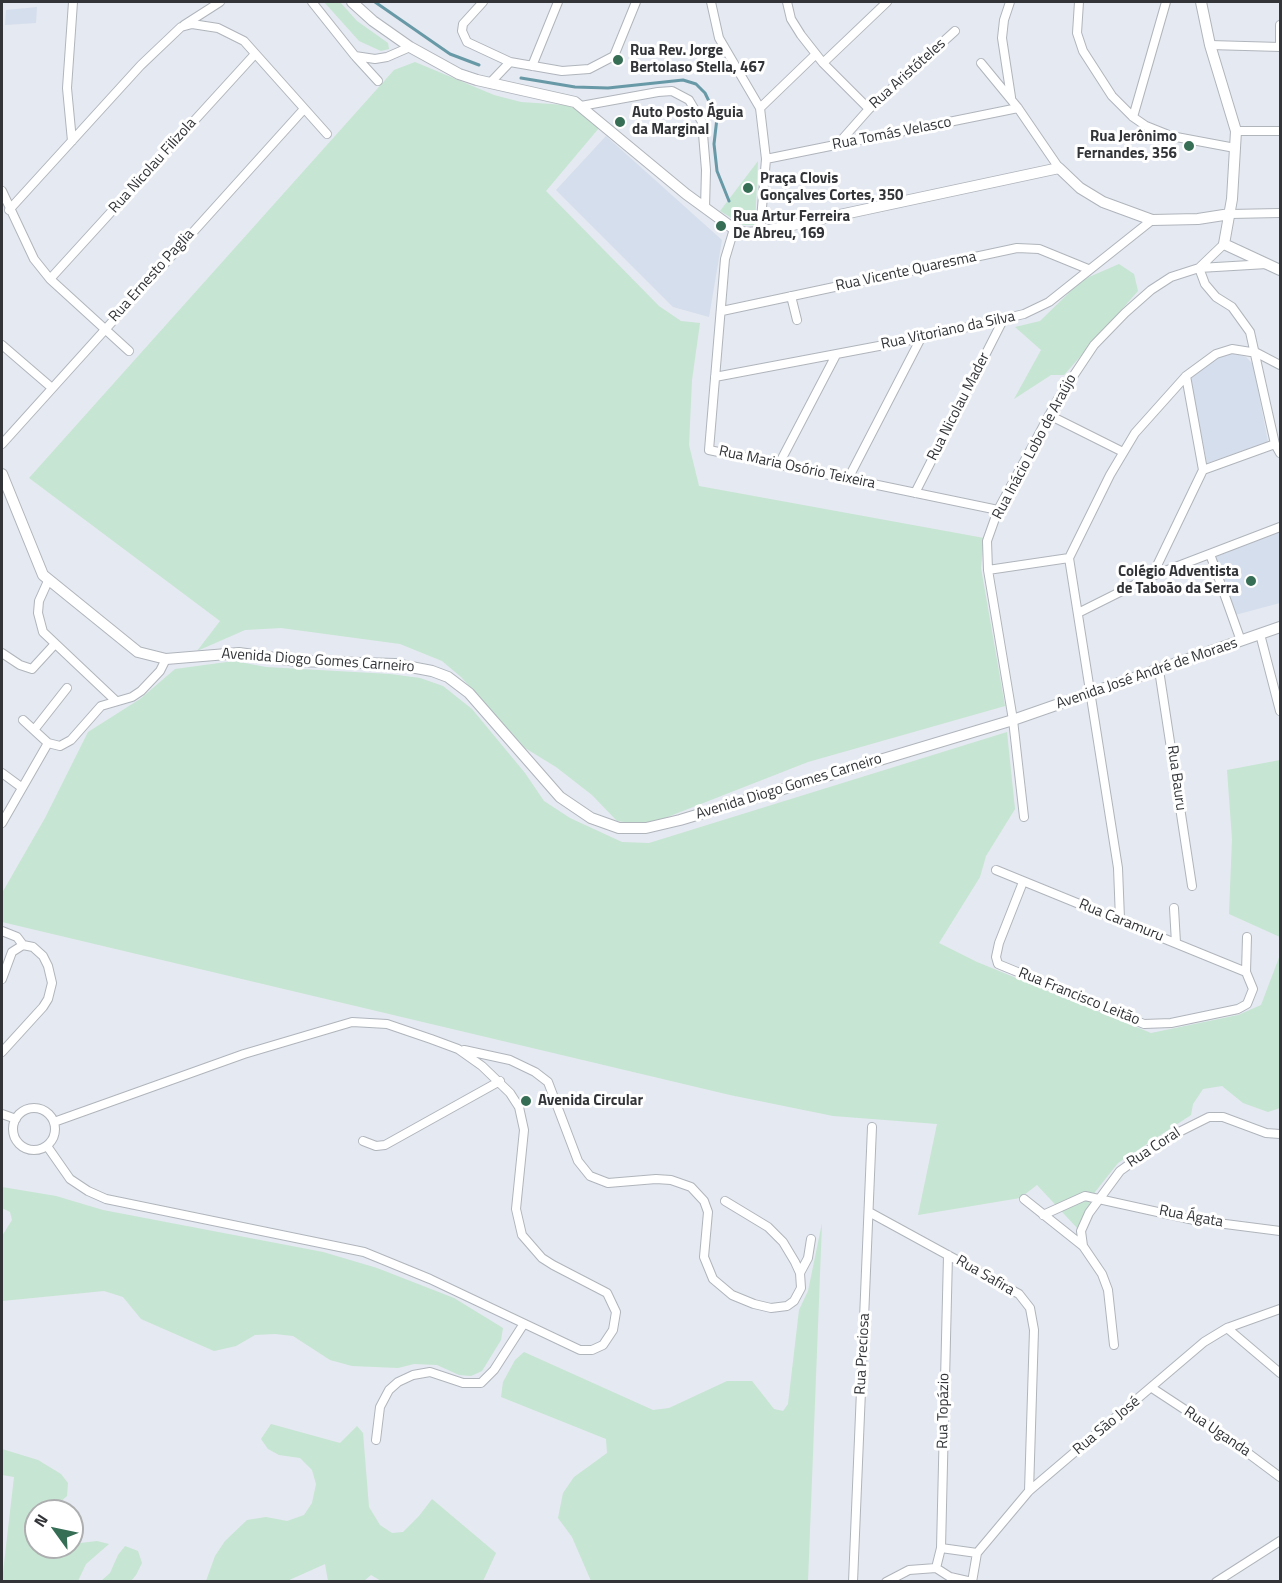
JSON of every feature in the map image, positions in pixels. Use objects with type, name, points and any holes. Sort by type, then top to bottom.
[{"type":"street","points":[[72,141],[67,88],[74,2]]},
{"type":"street","points":[[9,210],[141,65],[181,27],[220,2]]},
{"type":"street","points":[[305,2],[319,12]]},
{"type":"street","points":[[312,2],[378,81]]},
{"type":"street","points":[[352,2],[373,21],[410,47],[459,74],[560,97],[581,106],[705,208],[734,229],[745,233],[760,232],[1059,168]]},
{"type":"street","points":[[483,2],[464,24],[462,31],[467,42],[508,64],[578,70],[589,69],[608,60],[618,47],[636,2]]},
{"type":"street","points":[[532,66],[558,2]]},
{"type":"street","points":[[711,2],[719,38],[760,108],[766,159],[760,232]]},
{"type":"street","points":[[787,2],[791,19],[816,54],[869,109]]},
{"type":"street","points":[[1010,2],[1002,38],[1012,101]]},
{"type":"street","points":[[1079,2],[1077,33],[1083,51],[1112,96],[1133,117],[1146,126],[1171,136],[1235,148]]},
{"type":"street","points":[[1133,117],[1166,2]]},
{"type":"street","points":[[1201,2],[1210,45],[1236,131],[1230,214],[1222,254],[1211,266]]},
{"type":"street","points":[[823,63],[882,3]]},
{"type":"street","points":[[181,27],[192,24],[218,27],[244,42],[327,134]]},
{"type":"street","points":[[1210,45],[1280,47],[1281,25]]},
{"type":"street","name":"Rua Aristóteles","points":[[838,144],[869,109],[955,31]]},
{"type":"street","points":[[355,56],[375,59],[387,57],[410,47]]},
{"type":"street","name":"Rua Nicolau Filizola","points":[[50,279],[255,54]]},
{"type":"street","points":[[760,108],[816,54]]},
{"type":"street","points":[[981,63],[1018,108],[1059,168],[1080,189],[1102,202],[1152,220],[1281,213]]},
{"type":"street","points":[[493,81],[508,64]]},
{"type":"street","points":[[581,106],[672,91],[689,100],[702,122],[706,170],[705,208]]},
{"type":"street","name":"Rua Tomás Velasco","points":[[766,159],[1018,108]]},
{"type":"street","name":"Rua Ernesto Paglia","points":[[2,444],[304,109]]},
{"type":"street","points":[[1236,131],[1281,131]]},
{"type":"street","points":[[2,191],[34,259],[50,279],[129,351]]},
{"type":"street","name":"Rua Vitoriano da Silva","points":[[716,377],[837,355],[1003,320],[1049,302],[1152,220]]},
{"type":"street","name":"Rua Maria Osório Teixeira","points":[[734,229],[725,259],[709,450],[998,510]]},
{"type":"street","points":[[1224,244],[1281,270]]},
{"type":"street","name":"Rua Inácio Lobo de Araújo","points":[[1024,818],[1013,720],[988,570],[987,541],[998,510],[1080,363],[1125,313],[1171,277],[1199,268],[1224,244]]},
{"type":"street","name":"Rua Vicente Quaresma","points":[[722,312],[1017,248],[1039,249],[1088,269]]},
{"type":"street","points":[[1267,264],[1199,268],[1205,284],[1242,317],[1257,353],[1275,444],[1281,453]]},
{"type":"street","points":[[791,296],[797,320]]},
{"type":"street","name":"Rua Nicolau Mader","points":[[915,493],[1003,320]]},
{"type":"street","points":[[848,479],[921,338]]},
{"type":"street","points":[[2,345],[52,388]]},
{"type":"street","points":[[1120,919],[1118,868],[1069,558],[1123,452],[1148,415],[1186,376],[1202,363],[1226,351],[1239,350],[1257,353],[1281,365]]},
{"type":"street","points":[[779,464],[837,355]]},
{"type":"street","points":[[1152,576],[1203,470],[1186,376]]},
{"type":"street","points":[[1049,415],[1123,452]]},
{"type":"street","points":[[1203,470],[1275,444]]},
{"type":"street","name":"Avenida Diogo Gomes Carneiro","points":[[2,474],[33,557],[48,580],[138,652],[166,658],[238,653],[297,661],[395,664],[432,671],[448,677],[469,693],[560,797],[591,818],[619,828],[646,828],[680,820],[943,739],[1013,720]]},
{"type":"street","points":[[1078,613],[1152,576],[1281,527]]},
{"type":"street","points":[[1210,554],[1240,641]]},
{"type":"street","points":[[988,570],[1069,558]]},
{"type":"street","points":[[48,580],[39,601],[38,613],[43,632],[54,645],[116,701]]},
{"type":"street","name":"Avenida José André de Moraes","points":[[1013,720],[1281,627]]},
{"type":"street","points":[[1260,634],[1281,711]]},
{"type":"street","points":[[2,653],[20,665],[32,669],[54,645]]},
{"type":"street","points":[[23,720],[48,743],[60,746],[71,740],[96,710],[141,691],[154,679],[166,658]]},
{"type":"street","name":"Rua Bauru","points":[[1159,670],[1192,886]]},
{"type":"street","points":[[34,730],[67,688]]},
{"type":"street","points":[[2,823],[48,743]]},
{"type":"street","points":[[2,773],[21,787]]},
{"type":"street","name":"Rua Caramuru","points":[[996,870],[1246,972]]},
{"type":"street","name":"Rua Francisco Leitão","points":[[1023,882],[999,943],[996,957],[998,964],[1101,1007],[1144,1024],[1171,1023],[1238,1009],[1247,1004],[1253,994],[1246,972]]},
{"type":"street","points":[[1174,908],[1176,943]]},
{"type":"street","points":[[2,931],[17,937],[23,945],[39,951],[46,960],[52,983],[50,992],[32,1020],[2,1052]]},
{"type":"street","points":[[1246,972],[1247,937]]},
{"type":"street","points":[[2,979],[12,952],[23,945]]},
{"type":"street","points":[[54,1122],[244,1054],[352,1022],[387,1024],[458,1049],[510,1060],[535,1072],[548,1082],[578,1161],[590,1176],[608,1183],[656,1179],[671,1180],[691,1187],[704,1201],[708,1212],[704,1257],[708,1271],[722,1289],[754,1304],[781,1308],[797,1296],[801,1288],[800,1273],[783,1242],[768,1227],[725,1201]]},
{"type":"street","points":[[47,1146],[70,1179],[106,1199],[364,1252],[430,1279],[523,1325],[586,1351],[598,1348],[609,1339],[616,1321],[616,1312],[607,1293],[542,1258],[522,1235],[516,1209],[523,1119],[519,1107],[500,1082],[458,1049]]},
{"type":"street","points":[[363,1141],[376,1146],[385,1145],[500,1082]]},
{"type":"street","points":[[33,1108],[46,1111],[54,1122],[54,1135],[47,1146],[34,1150],[21,1145],[14,1133],[16,1119],[20,1114],[33,1108]]},
{"type":"street","points":[[2,1114],[16,1119]]},
{"type":"street","name":"Rua Coral","points":[[1083,1246],[1082,1225],[1120,1171],[1163,1140],[1209,1117],[1223,1117],[1266,1134],[1281,1134]]},
{"type":"street","name":"Rua Preciosa","points":[[853,1581],[872,1127]]},
{"type":"street","points":[[1043,1215],[1078,1197],[1101,1199]]},
{"type":"street","points":[[1024,1199],[1083,1246],[1102,1274],[1108,1290],[1114,1346]]},
{"type":"street","name":"Rua Ágata","points":[[1101,1199],[1194,1220],[1281,1231]]},
{"type":"street","name":"Rua Safira","points":[[869,1212],[1018,1294],[1033,1315],[1029,1491]]},
{"type":"street","points":[[800,1273],[808,1258],[811,1239]]},
{"type":"street","name":"Rua Topázio","points":[[936,1568],[940,1548],[948,1255]]},
{"type":"street","name":"Rua São José","points":[[977,1552],[1029,1491],[1204,1342],[1227,1328],[1281,1310]]},
{"type":"street","points":[[376,1440],[380,1407],[389,1390],[398,1382],[413,1375],[430,1372],[464,1383],[481,1383],[494,1370],[523,1325]]},
{"type":"street","points":[[1227,1328],[1281,1373]]},
{"type":"street","name":"Rua Uganda","points":[[1152,1388],[1225,1436],[1281,1477]]},
{"type":"street","points":[[1216,1581],[1281,1541]]},
{"type":"street","points":[[886,1581],[909,1570],[936,1568],[950,1577],[972,1581],[977,1552],[940,1548]]},
{"type":"shaded area","points":[[37,7],[36,23],[5,25],[6,10]]},
{"type":"shaded area","points":[[606,136],[722,240],[709,317],[673,307],[556,190]]},
{"type":"shaded area","points":[[1228,352],[1246,357],[1253,364],[1268,442],[1207,463],[1190,378],[1201,367]]},
{"type":"shaded area","name":"Colégio Adventista de Taboão da Serra","points":[[1280,531],[1280,603],[1235,615],[1212,558]]},
{"type":"green space","points":[[324,2],[340,2],[357,21],[388,43],[389,49],[381,51],[359,41]]},
{"type":"green space","points":[[415,62],[494,95],[521,102],[566,105],[583,112],[599,128],[546,191],[659,306],[681,321],[700,323],[692,380],[689,445],[699,486],[984,538],[981,568],[1005,706],[808,762],[647,825],[617,821],[592,795],[556,767],[525,748],[461,677],[442,661],[400,644],[281,628],[245,630],[197,651],[220,621],[29,478],[394,70]]},
{"type":"green space","points":[[758,161],[755,225],[743,225],[720,211]]},
{"type":"green space","points":[[1119,264],[1134,274],[1138,291],[1064,375],[1051,375],[1014,399],[1041,350],[1015,327],[1040,321],[1082,280]]},
{"type":"green space","points":[[234,661],[266,667],[390,674],[420,678],[443,686],[472,709],[525,773],[544,801],[570,818],[622,842],[649,843],[1007,732],[1015,809],[986,856],[980,877],[939,943],[977,962],[1151,1033],[1238,1015],[1261,1005],[1280,955],[1280,1108],[1268,1112],[1243,1103],[1222,1086],[1203,1089],[1193,1104],[1191,1115],[1118,1163],[1095,1192],[1078,1229],[1037,1185],[1020,1198],[918,1215],[937,1124],[833,1116],[730,1095],[2,922],[2,893],[45,818],[88,732],[140,699],[175,669]]},
{"type":"green space","points":[[1280,760],[1280,937],[1229,914],[1232,839],[1227,770]]},
{"type":"green space","points":[[2,1187],[56,1196],[103,1210],[323,1252],[377,1268],[454,1298],[503,1328],[501,1340],[482,1371],[471,1376],[459,1375],[437,1365],[414,1364],[398,1368],[352,1366],[330,1360],[293,1336],[275,1334],[255,1335],[236,1346],[214,1351],[141,1319],[123,1297],[104,1291],[2,1301],[2,1236],[12,1220],[10,1212],[2,1208]]},
{"type":"green space","points":[[822,1223],[808,1581],[591,1581],[572,1537],[558,1518],[563,1493],[574,1477],[607,1453],[606,1439],[501,1397],[503,1382],[515,1360],[524,1352],[653,1410],[669,1408],[727,1381],[752,1381],[774,1409],[783,1411],[788,1404],[799,1310],[808,1291]]},
{"type":"green space","points":[[271,1424],[340,1443],[357,1426],[363,1433],[369,1507],[380,1525],[392,1533],[403,1532],[432,1499],[496,1553],[483,1581],[381,1581],[371,1575],[364,1581],[328,1581],[325,1564],[287,1581],[206,1581],[215,1556],[225,1541],[247,1520],[266,1517],[287,1521],[304,1515],[312,1503],[316,1484],[312,1470],[300,1458],[279,1455],[268,1449],[261,1439]]},
{"type":"green space","points":[[2,1449],[38,1460],[61,1474],[68,1483],[67,1496],[64,1499],[24,1499],[24,1559],[84,1559],[84,1543],[97,1541],[109,1544],[86,1564],[78,1581],[2,1581],[14,1477],[2,1475]]},
{"type":"green space","points":[[125,1546],[138,1551],[142,1563],[136,1575],[131,1581],[101,1581],[110,1573]]},
{"type":"waterway","points":[[375,2],[450,54],[479,65]]},
{"type":"waterway","points":[[521,78],[575,87],[608,88],[683,80],[696,84],[705,93],[717,118],[714,144],[717,171],[729,201]]},
{"type":"place","name":"Rua Rev. Jorge Bertolaso Stella, 467","points":[[618,60]]},
{"type":"place","name":"Auto Posto Águia da Marginal","points":[[620,122]]},
{"type":"place","name":"Rua Jerônimo Fernandes, 356","points":[[1189,146]]},
{"type":"place","name":"Praça Clovis Gonçalves Cortes, 350","points":[[748,188]]},
{"type":"place","name":"Rua Artur Ferreira De Abreu, 169","points":[[721,226]]},
{"type":"place","name":"Colégio Adventista de Taboão da Serra","points":[[1251,581]]},
{"type":"place","name":"Avenida Circular","points":[[526,1101]]}]
